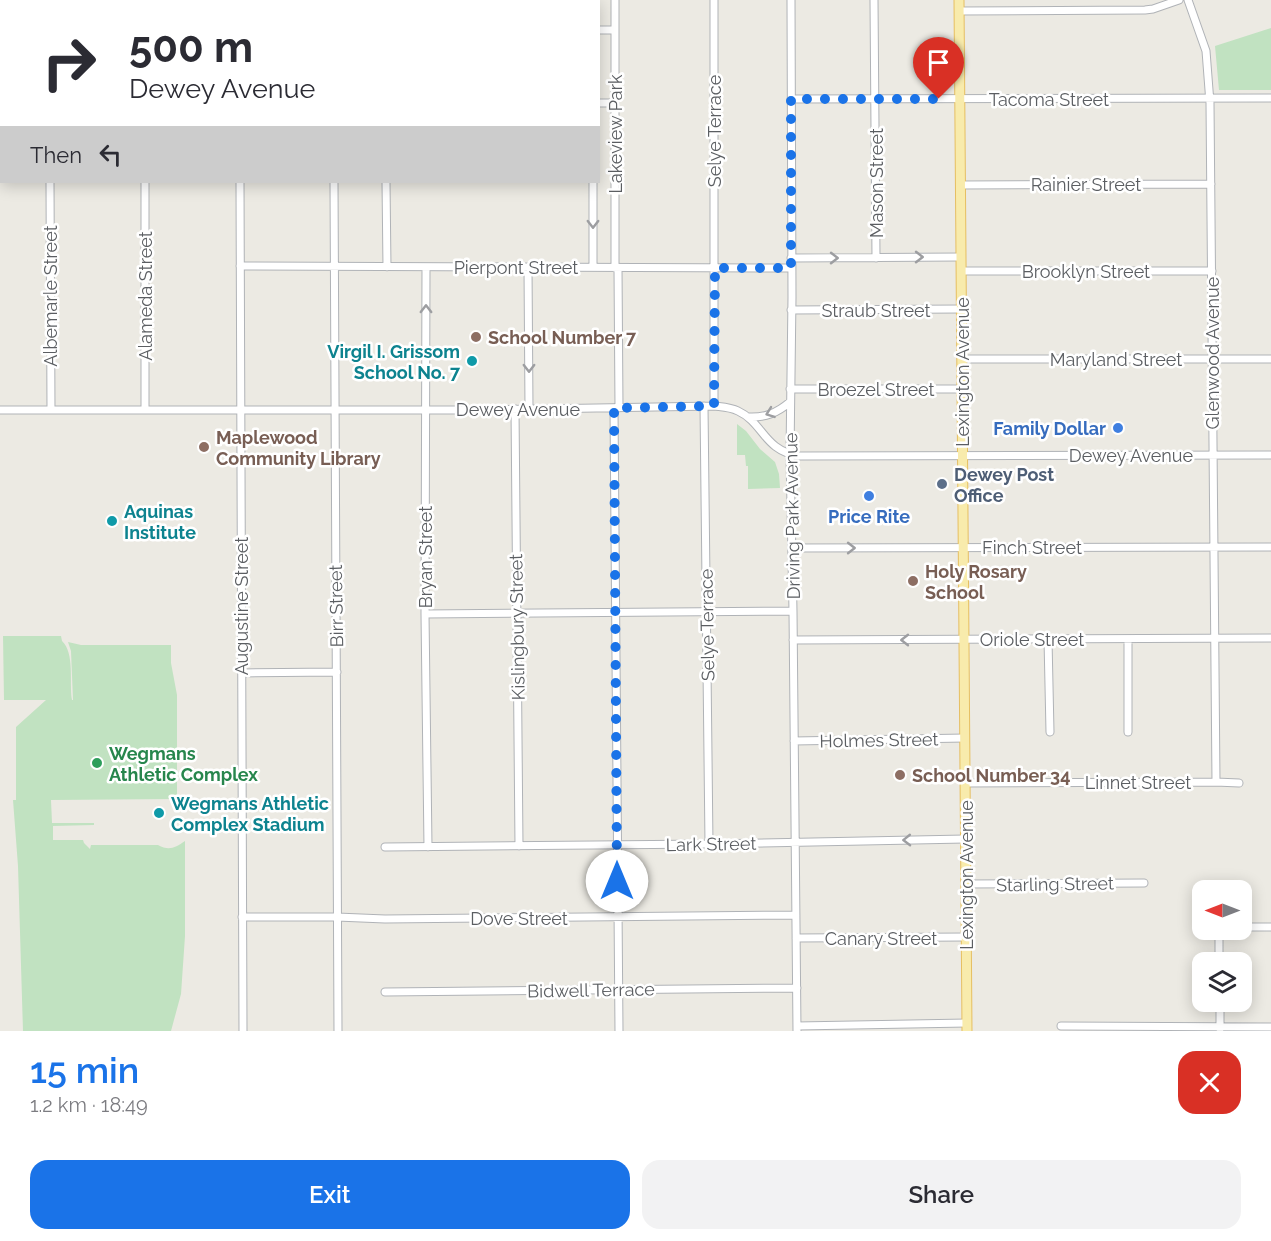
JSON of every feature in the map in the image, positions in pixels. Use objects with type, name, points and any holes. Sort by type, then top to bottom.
[{"type":"main road","name":"Lexington Avenue","points":[[959,0],[967,1027]]},
{"type":"street","name":"Lakeview Park","points":[[615,0],[615,613],[619,1031]]},
{"type":"street","name":"Selye Terrace","points":[[714,0],[714,406]]},
{"type":"street","name":"Driving Park Avenue","points":[[791,0],[790,454],[797,1028]]},
{"type":"street","name":"Mason Street","points":[[874,0],[876,258]]},
{"type":"street","points":[[959,11],[1145,10],[1179,0]]},
{"type":"street","name":"Glenwood Avenue","points":[[1188,0],[1206,51],[1210,99],[1216,782]]},
{"type":"street","points":[[600,30],[615,30]]},
{"type":"street","name":"Tacoma Street","points":[[791,99],[1271,98]]},
{"type":"street","points":[[600,103],[615,103]]},
{"type":"street","name":"Albemarle Street","points":[[50,183],[51,410]]},
{"type":"street","name":"Alameda Street","points":[[145,183],[145,410]]},
{"type":"street","name":"Augustine Street","points":[[240,183],[243,1031]]},
{"type":"street","name":"Birr Street","points":[[334,183],[338,1031]]},
{"type":"street","points":[[386,183],[387,267]]},
{"type":"street","name":"Lakeview Park","points":[[593,183],[594,267]]},
{"type":"street","name":"Rainier Street","points":[[960,185],[1211,184]]},
{"type":"street","points":[[791,258],[961,257]]},
{"type":"street","name":"Pierpont Street","points":[[240,266],[791,268]]},
{"type":"street","name":"Bryan Street","points":[[426,267],[428,847]]},
{"type":"street","points":[[528,267],[529,409]]},
{"type":"street","name":"Brooklyn Street","points":[[961,271],[1212,271]]},
{"type":"street","name":"Straub Street","points":[[791,310],[961,309]]},
{"type":"street","name":"Maryland Street","points":[[962,359],[1271,359]]},
{"type":"street","name":"Broezel Street","points":[[790,389],[962,389]]},
{"type":"street","points":[[748,417],[766,416],[782,409],[790,402]]},
{"type":"street","name":"Selye Terrace","points":[[704,406],[709,844]]},
{"type":"street","name":"Dewey Avenue","points":[[0,410],[529,409],[714,406],[734,409],[748,417],[776,447],[790,454],[810,456],[1271,455]]},
{"type":"street","name":"Kislingbury Street","points":[[515,409],[519,846]]},
{"type":"street","name":"Finch Street","points":[[792,548],[1271,547]]},
{"type":"street","points":[[426,614],[793,611]]},
{"type":"street","name":"Oriole Street","points":[[793,640],[1271,638]]},
{"type":"street","points":[[1048,639],[1050,732]]},
{"type":"street","points":[[1128,639],[1128,732]]},
{"type":"street","points":[[242,673],[337,672]]},
{"type":"street","name":"Holmes Street","points":[[794,741],[964,738]]},
{"type":"street","name":"Linnet Street","points":[[965,783],[1239,783]]},
{"type":"street","name":"Lark Street","points":[[385,847],[965,839]]},
{"type":"street","name":"Starling Street","points":[[966,884],[1144,883]]},
{"type":"street","name":"Dove Street","points":[[242,917],[385,919],[796,915]]},
{"type":"street","points":[[1252,927],[1271,927]]},
{"type":"street","name":"Canary Street","points":[[796,938],[966,937]]},
{"type":"street","name":"Bidwell Terrace","points":[[385,992],[797,988]]},
{"type":"street","points":[[1220,1012],[1220,1029]]},
{"type":"street","points":[[1061,1026],[1220,1029],[1271,1027]]},
{"type":"street","points":[[797,1028],[967,1027]]},
{"type":"green space","points":[[1271,28],[1271,90],[1219,90],[1215,46]]},
{"type":"green space","points":[[737,424],[775,462],[780,488],[748,489],[748,466],[746,466],[745,455],[737,455]]},
{"type":"green space","points":[[3,636],[61,636],[69,653],[72,700],[71,651],[68,642],[81,645],[171,645],[171,663],[177,695],[177,799],[51,800],[52,823],[94,823],[94,825],[53,826],[53,840],[83,840],[90,849],[91,845],[158,845],[169,848],[185,841],[185,936],[181,994],[171,1031],[23,1031],[18,866],[13,800],[16,800],[16,727],[46,700],[4,700]]},
{"type":"place","name":"School Number 7","points":[[476,337]]},
{"type":"place","name":"Virgil I. Grissom School No. 7","points":[[472,361]]},
{"type":"place","name":"Family Dollar","points":[[1118,428]]},
{"type":"place","name":"Maplewood Community Library","points":[[204,447]]},
{"type":"place","name":"Dewey Post Office","points":[[942,484]]},
{"type":"place","name":"Price Rite","points":[[869,496]]},
{"type":"place","name":"Aquinas Institute","points":[[112,521]]},
{"type":"place","name":"Holy Rosary School","points":[[913,581]]},
{"type":"place","name":"Wegmans Athletic Complex","points":[[97,763]]},
{"type":"place","name":"School Number 34","points":[[900,775]]},
{"type":"place","name":"Wegmans Athletic Complex Stadium","points":[[159,813]]},
{"type":"route","points":[[617,881],[614,408],[714,406],[715,268],[791,268],[791,99],[939,99]]}]
